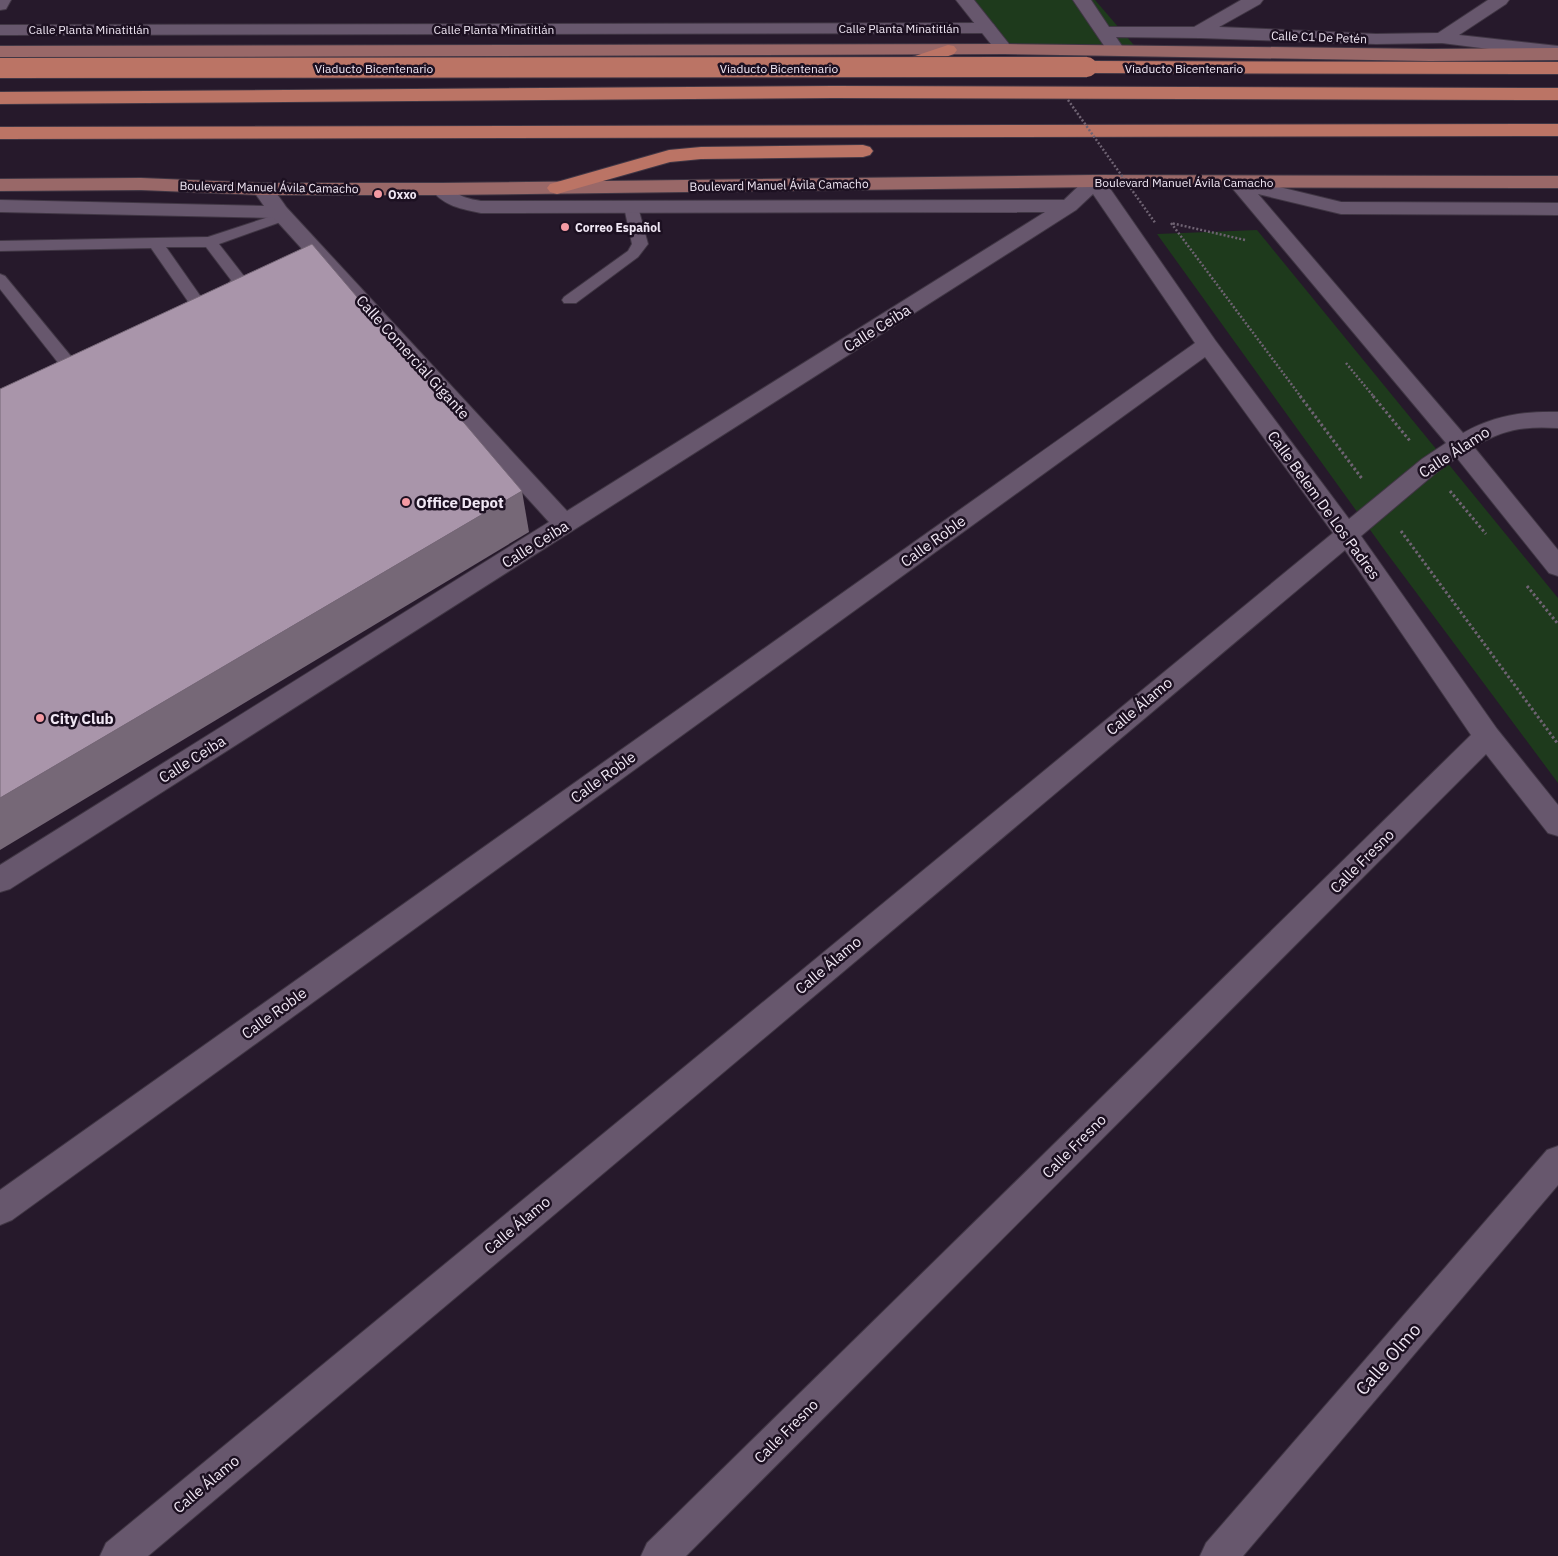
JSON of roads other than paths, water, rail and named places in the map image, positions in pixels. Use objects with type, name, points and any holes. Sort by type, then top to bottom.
[{"type":"highway","points":[[833,92],[948,50]]},
{"type":"highway","name":"Viaducto Bicentenario","points":[[0,68],[1558,68]]},
{"type":"highway","points":[[0,98],[833,92],[1558,94]]},
{"type":"highway","points":[[0,133],[613,131],[1013,133],[1558,130]]},
{"type":"highway","points":[[557,188],[668,156],[701,153],[934,149],[971,145],[1013,133]]},
{"type":"main road","points":[[0,52],[1004,49],[1117,52],[1558,53]]},
{"type":"main road","name":"Boulevard Manuel Ávila Camacho","points":[[0,185],[141,184],[262,189],[441,189],[1095,181],[1558,182]]},
{"type":"street","points":[[0,5],[2,0]]},
{"type":"street","points":[[965,0],[1004,49]]},
{"type":"street","points":[[1082,0],[1117,52]]},
{"type":"street","points":[[1166,52],[1254,0]]},
{"type":"street","points":[[1442,38],[1500,0]]},
{"type":"street","name":"Calle Planta Minatitlán","points":[[0,30],[987,28]]},
{"type":"street","name":"Calle C1 De Petén","points":[[1103,32],[1197,32],[1376,39],[1442,38],[1558,53]]},
{"type":"street","name":"Calle Ceiba","points":[[0,880],[1069,206],[1095,181]]},
{"type":"street","name":"Calle Belem De Los Padres","points":[[1095,181],[1207,345],[1346,533],[1487,736],[1558,825]]},
{"type":"street","points":[[1238,182],[1341,208],[1558,209]]},
{"type":"street","points":[[1238,182],[1460,445],[1558,567]]},
{"type":"street","name":"Calle Comercial Gigante","points":[[262,189],[282,214],[566,524]]},
{"type":"street","points":[[441,189],[456,201],[481,208],[1069,206]]},
{"type":"street","name":"Boulevard Manuel Ávila Camacho","points":[[0,206],[282,214]]},
{"type":"street","name":"Calle Roble","points":[[0,1209],[1207,345]]},
{"type":"street","name":"Calle Álamo","points":[[119,1556],[1430,465],[1494,426],[1520,421],[1558,420]]},
{"type":"street","name":"Calle Fresno","points":[[660,1556],[1487,736]]},
{"type":"street","name":"Calle Olmo","points":[[1219,1556],[1558,1161]]},
{"type":"lane","points":[[570,300],[633,254],[640,244],[631,207]]},
{"type":"lane","points":[[0,246],[65,243],[210,242],[282,214]]},
{"type":"lane","points":[[0,230],[34,244]]},
{"type":"lane","points":[[155,242],[200,307]]},
{"type":"lane","points":[[183,315],[234,290],[239,280],[210,242]]},
{"type":"lane","points":[[0,279],[73,370]]},
{"type":"lane","points":[[57,378],[90,361]]},
{"type":"place","name":"Oxxo","points":[[378,194]]},
{"type":"place","name":"Correo Español","points":[[565,227]]},
{"type":"place","name":"Office Depot","points":[[406,502]]},
{"type":"place","name":"City Club","points":[[40,718]]}]
